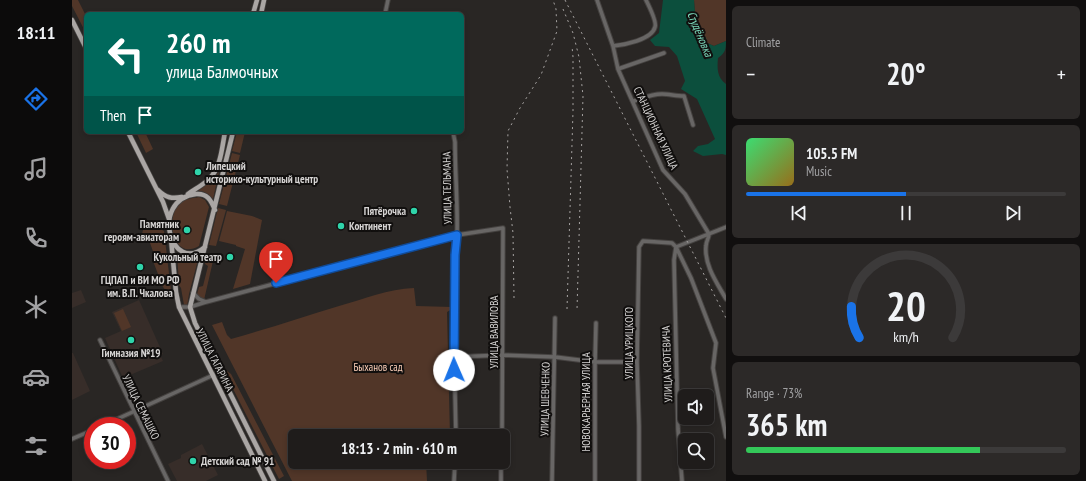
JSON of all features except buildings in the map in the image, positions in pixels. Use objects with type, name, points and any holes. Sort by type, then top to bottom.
[{"type":"main road","points":[[254,12],[257,0]]},
{"type":"main road","points":[[261,12],[264,0]]},
{"type":"main road","points":[[72,20],[84,44]]},
{"type":"main road","points":[[129,134],[165,208],[169,221],[171,240],[176,248],[186,253],[196,253],[205,247]]},
{"type":"main road","points":[[169,221],[176,202],[209,179],[213,174],[218,164],[225,134]]},
{"type":"main road","points":[[190,307],[233,134]]},
{"type":"main road","points":[[156,188],[166,197],[174,199],[199,194],[206,196],[211,200],[215,210]]},
{"type":"main road","name":"УЛИЦА ГАГАРИНА","points":[[171,240],[176,292],[179,307],[212,376],[266,481]]},
{"type":"main road","name":"УЛИЦА ГАГАРИНА","points":[[190,307],[195,323],[274,481]]},
{"type":"main road","points":[[257,464],[259,458],[262,458],[264,461]]},
{"type":"street","points":[[385,12],[388,0]]},
{"type":"street","name":"СТАНЦИОННАЯ УЛИЦА","points":[[597,0],[613,46],[618,69],[634,101],[664,170],[685,194],[709,234]]},
{"type":"street","points":[[613,46],[627,44],[645,38],[654,31],[656,27],[655,22],[646,0]]},
{"type":"street","points":[[618,69],[664,53]]},
{"type":"street","points":[[634,101],[653,94],[684,96],[693,124]]},
{"type":"street","name":"УЛИЦА ТЕЛЬМАНА","points":[[453,134],[455,142],[457,235],[455,255],[454,356],[456,429]]},
{"type":"street","points":[[726,227],[676,247],[691,278],[716,343],[713,368],[726,437]]},
{"type":"street","name":"УЛИЦА ВАВИЛОВА","points":[[457,235],[503,228],[502,429]]},
{"type":"street","points":[[709,234],[706,246],[708,264],[726,299]]},
{"type":"street","points":[[179,307],[190,307],[457,235]]},
{"type":"street","name":"УЛИЦА УРИЦКОГО","points":[[639,481],[640,426],[637,362],[639,247],[643,241],[672,243],[676,247]]},
{"type":"street","name":"УЛИЦА КРОТЕВИЧА","points":[[676,247],[674,260],[678,429],[682,481]]},
{"type":"street","points":[[193,293],[199,299],[206,302]]},
{"type":"street","name":"УЛИЦА ШЕВЧЕНКО","points":[[552,481],[555,318]]},
{"type":"street","name":"НОВОКАРЬЕРНАЯ УЛИЦА","points":[[595,481],[596,323]]},
{"type":"street","name":"УЛИЦА СЕМАШКО","points":[[100,340],[133,412],[168,481]]},
{"type":"street","points":[[454,356],[503,355],[555,357],[595,362],[637,362]]},
{"type":"street","points":[[122,417],[220,372]]},
{"type":"street","points":[[72,440],[84,434]]},
{"type":"street","points":[[454,481],[455,469]]},
{"type":"street","points":[[501,469],[501,481]]},
{"type":"shaded area","points":[[81,290],[86,302],[72,308],[72,293]]},
{"type":"shaded area","name":"Гимназия №19","points":[[139,300],[163,354],[160,355],[163,361],[123,378],[105,338],[121,331],[112,312]]},
{"type":"shaded area","points":[[72,353],[90,391],[72,400]]},
{"type":"shaded area","name":"Детский сад № 91","points":[[202,444],[218,475],[206,481],[177,481],[168,464],[181,458],[181,455]]},
{"type":"green space","points":[[72,0],[78,0],[84,12],[84,29],[72,6]]},
{"type":"green space","points":[[694,0],[726,0],[726,41],[714,46],[707,43],[691,21],[695,14]]},
{"type":"green space","points":[[137,134],[146,134],[153,149],[146,153]]},
{"type":"green space","points":[[236,134],[245,134],[240,153],[232,151]]},
{"type":"green space","points":[[232,153],[240,155],[227,206],[219,204]]},
{"type":"green space","points":[[219,172],[213,199],[207,193],[198,191],[211,181]]},
{"type":"green space","points":[[199,197],[205,200],[209,207],[199,246],[190,249],[183,248],[177,243],[172,226],[175,209],[182,202]]},
{"type":"green space","points":[[218,208],[226,210],[216,246],[209,245]]},
{"type":"green space","points":[[227,211],[252,216],[262,220],[250,284],[233,289],[245,249],[219,241]]},
{"type":"green space","points":[[159,228],[164,231],[172,299],[163,287],[153,261],[156,260],[149,240],[146,241],[142,234],[143,230]]},
{"type":"green space","points":[[177,253],[187,258],[199,256],[187,306],[184,305],[181,288],[179,285]]},
{"type":"green space","points":[[206,259],[213,261],[204,300],[197,294],[199,287],[203,286],[208,266],[205,264]]},
{"type":"green space","name":"Быханов сад","points":[[414,288],[416,306],[452,307],[452,309],[447,312],[450,429],[288,429],[288,469],[426,469],[427,481],[292,481],[212,325],[222,322],[227,335],[231,339],[376,295]]},
{"type":"green space","points":[[123,309],[131,327],[122,331],[114,313]]},
{"type":"green space","points":[[227,371],[231,374],[284,476],[279,479],[227,377]]},
{"type":"water","name":"Студёновка","points":[[663,0],[694,0],[695,14],[691,21],[706,38],[707,43],[714,46],[726,41],[725,51],[718,58],[718,72],[723,82],[726,84],[726,155],[703,156],[693,151],[698,146],[708,144],[715,139],[697,99],[681,89],[685,81],[677,56],[669,47],[655,46],[650,40],[659,33]]},
{"type":"railway","points":[[514,298],[513,233],[507,169],[508,131],[520,108],[541,75],[557,31],[556,9],[553,0]]},
{"type":"railway","points":[[565,0],[726,318]]},
{"type":"railway","points":[[563,9],[573,33],[579,57],[583,96],[577,310]]},
{"type":"railway","points":[[567,309],[573,111],[572,46]]},
{"type":"place","name":"Липецкий историко-культурный центр","points":[[198,172]]},
{"type":"place","name":"Пятёрочка","points":[[414,211]]},
{"type":"place","name":"Континент","points":[[341,226]]},
{"type":"place","name":"Памятник героям-авиаторам","points":[[187,230]]},
{"type":"place","name":"Кукольный театр","points":[[230,257]]},
{"type":"place","name":"ГЦПАП и ВИ МО РФ им. В.П. Чкалова","points":[[140,267]]},
{"type":"place","name":"Гимназия №19","points":[[131,340]]},
{"type":"place","name":"Детский сад № 91","points":[[193,461]]},
{"type":"route","points":[[276,283],[457,235],[455,255],[454,370]]}]
